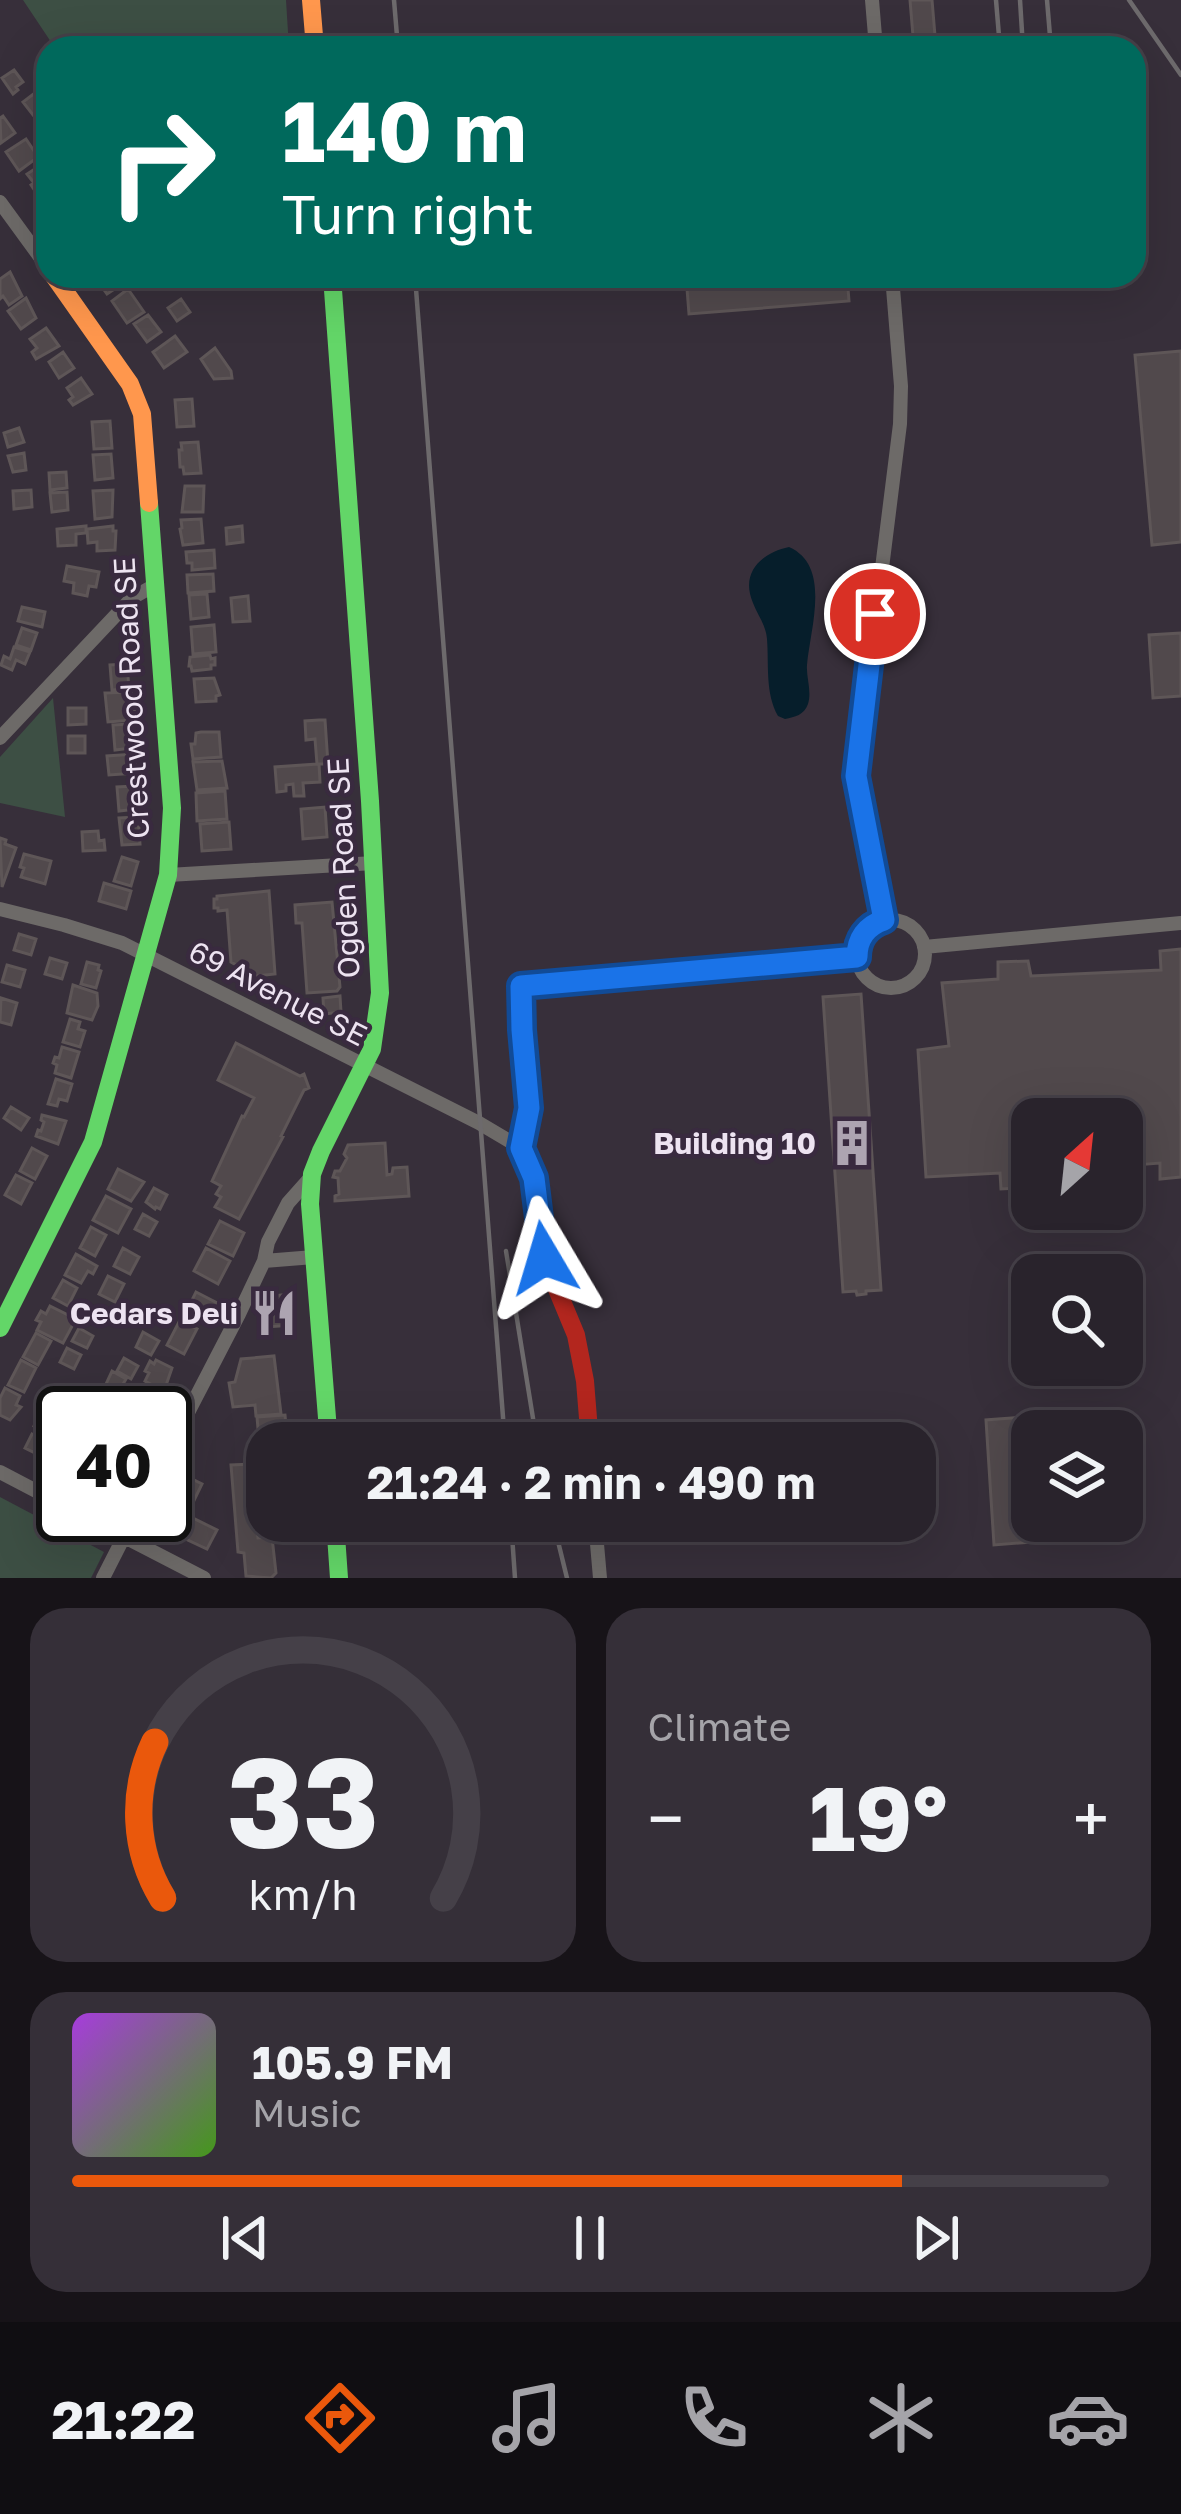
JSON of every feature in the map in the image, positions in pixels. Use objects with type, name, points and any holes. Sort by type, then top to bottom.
[{"type":"street","points":[[311,0],[314,36]]},
{"type":"street","points":[[872,0],[875,36]]},
{"type":"street","points":[[0,202],[36,252]]},
{"type":"street","name":"Crestwood Road SE","points":[[0,1328],[90,1150],[168,875],[172,808],[146,446],[137,396],[62,288]]},
{"type":"street","name":"Ogden Road SE","points":[[326,1422],[310,1204],[313,1174],[377,1032],[380,993],[333,288]]},
{"type":"street","points":[[884,920],[856,776],[900,424],[893,288]]},
{"type":"street","points":[[0,738],[133,598],[155,585]]},
{"type":"street","points":[[168,875],[374,863]]},
{"type":"street","name":"69 Avenue SE","points":[[0,909],[104,937],[144,955],[521,1148]]},
{"type":"street","points":[[884,920],[907,924],[924,947],[920,971],[894,988],[872,982],[863,974],[857,957],[866,930],[884,920]]},
{"type":"street","points":[[924,947],[1181,923]]},
{"type":"street","points":[[588,1422],[576,1335],[544,1258],[534,1178],[521,1148],[529,1108],[521,986],[857,957]]},
{"type":"street","points":[[192,1403],[288,1203],[313,1174]]},
{"type":"street","points":[[264,1261],[314,1257]]},
{"type":"street","points":[[0,1472],[36,1491]]},
{"type":"street","points":[[103,1578],[121,1542]]},
{"type":"street","points":[[134,1542],[204,1578]]},
{"type":"street","points":[[335,1542],[336,1575]]},
{"type":"street","points":[[596,1542],[599,1578]]},
{"type":"green space","points":[[23,0],[286,0],[288,36],[47,36]]},
{"type":"green space","points":[[53,698],[65,817],[0,803],[0,757]]},
{"type":"green space","points":[[0,1497],[36,1516],[36,1542],[85,1542],[104,1552],[91,1578],[0,1578]]},
{"type":"water","points":[[789,547],[810,568],[815,600],[807,665],[808,704],[802,713],[785,719],[778,716],[771,698],[766,634],[749,582],[762,559]]},
{"type":"building","points":[[910,0],[932,0],[935,36],[913,36]]},
{"type":"building","points":[[14,70],[23,82],[13,94],[2,78]]},
{"type":"building","points":[[36,92],[36,113],[33,115],[23,102]]},
{"type":"building","points":[[0,118],[15,133],[1,143]]},
{"type":"building","points":[[26,139],[36,158],[19,171],[6,152]]},
{"type":"building","points":[[36,168],[36,192],[34,183],[27,174]]},
{"type":"building","points":[[10,272],[22,296],[9,305],[3,296],[0,299],[0,279]]},
{"type":"building","points":[[687,288],[848,288],[849,301],[689,314]]},
{"type":"building","points":[[128,289],[144,312],[127,323],[112,301]]},
{"type":"building","points":[[26,298],[36,318],[21,329],[8,311]]},
{"type":"building","points":[[181,299],[190,312],[177,321],[168,308]]},
{"type":"building","points":[[148,315],[161,332],[147,342],[134,324]]},
{"type":"building","points":[[46,328],[59,346],[36,359],[32,352],[37,348],[30,339]]},
{"type":"building","points":[[175,336],[187,352],[164,368],[153,352]]},
{"type":"building","points":[[215,348],[232,378],[214,379],[201,359]]},
{"type":"building","points":[[1181,351],[1181,542],[1152,545],[1135,355]]},
{"type":"building","points":[[63,352],[74,368],[59,378],[49,362]]},
{"type":"building","points":[[81,378],[92,394],[73,405],[67,388]]},
{"type":"building","points":[[192,399],[194,426],[177,427],[175,400]]},
{"type":"building","points":[[110,421],[112,448],[94,449],[92,422]]},
{"type":"building","points":[[19,428],[24,442],[8,447],[4,433]]},
{"type":"building","points":[[198,442],[201,473],[184,474],[181,443]]},
{"type":"building","points":[[24,453],[26,470],[13,472],[8,456]]},
{"type":"building","points":[[111,454],[113,478],[95,480],[93,455]]},
{"type":"building","points":[[66,472],[67,488],[50,490],[49,473]]},
{"type":"building","points":[[185,486],[204,486],[203,512],[182,512]]},
{"type":"building","points":[[31,490],[32,507],[14,509],[13,491]]},
{"type":"building","points":[[113,490],[112,517],[95,519],[93,491]]},
{"type":"building","points":[[67,492],[68,510],[52,512],[50,493]]},
{"type":"building","points":[[201,519],[203,543],[183,545],[181,520]]},
{"type":"building","points":[[86,526],[86,533],[76,534],[76,545],[58,546],[57,529]]},
{"type":"building","points":[[113,526],[115,550],[97,551],[97,542],[88,543],[87,529]]},
{"type":"building","points":[[242,526],[243,542],[227,544],[226,528]]},
{"type":"building","points":[[214,550],[215,568],[192,570],[192,563],[187,563],[186,552]]},
{"type":"building","points":[[67,566],[99,572],[96,587],[89,586],[87,596],[73,593],[74,583],[64,581]]},
{"type":"building","points":[[213,574],[214,591],[188,593],[187,575]]},
{"type":"building","points":[[207,594],[209,617],[191,619],[189,595]]},
{"type":"building","points":[[248,596],[250,621],[233,622],[231,598]]},
{"type":"building","points":[[22,607],[45,612],[42,627],[18,621]]},
{"type":"building","points":[[214,625],[216,652],[193,654],[191,627]]},
{"type":"building","points":[[22,628],[37,633],[31,650],[16,645]]},
{"type":"building","points":[[1181,633],[1181,696],[1153,698],[1149,635]]},
{"type":"building","points":[[14,647],[30,652],[25,664],[16,660],[12,670],[1,665],[4,656],[10,659]]},
{"type":"building","points":[[190,657],[215,658],[211,669],[192,671]]},
{"type":"building","points":[[127,664],[129,689],[112,690],[110,665]]},
{"type":"building","points":[[214,678],[220,695],[216,701],[196,702],[194,679]]},
{"type":"building","points":[[131,692],[136,703],[133,720],[108,722],[105,693]]},
{"type":"building","points":[[68,708],[86,708],[86,724],[68,725]]},
{"type":"building","points":[[325,720],[328,764],[319,764],[320,782],[303,783],[304,796],[294,796],[293,784],[277,792],[275,767],[317,764],[315,739],[306,740],[305,721]]},
{"type":"building","points":[[130,724],[132,748],[115,750],[113,725]]},
{"type":"building","points":[[219,732],[221,757],[193,759],[191,744],[195,744],[196,733]]},
{"type":"building","points":[[68,736],[85,736],[85,753],[68,753]]},
{"type":"building","points":[[135,754],[136,773],[109,775],[107,756]]},
{"type":"building","points":[[222,761],[227,788],[197,790],[193,762]]},
{"type":"building","points":[[135,786],[137,809],[119,811],[117,787]]},
{"type":"building","points":[[225,791],[227,819],[197,821],[196,793]]},
{"type":"building","points":[[325,807],[327,837],[303,839],[301,809]]},
{"type":"building","points":[[138,817],[140,844],[122,845],[119,818]]},
{"type":"building","points":[[229,822],[231,849],[202,851],[200,824]]},
{"type":"building","points":[[98,831],[105,850],[83,851],[82,832]]},
{"type":"building","points":[[0,838],[16,848],[2,887]]},
{"type":"building","points":[[24,854],[51,861],[45,884],[21,877]]},
{"type":"building","points":[[122,857],[138,862],[131,886],[114,881]]},
{"type":"building","points":[[104,883],[131,891],[126,909],[99,901]]},
{"type":"building","points":[[269,891],[275,974],[256,976],[231,962],[227,910],[214,908],[214,899]]},
{"type":"building","points":[[332,902],[340,987],[307,993],[302,923],[296,923],[295,905]]},
{"type":"building","points":[[19,934],[36,939],[31,955],[14,950]]},
{"type":"building","points":[[1181,949],[1181,1177],[1160,1179],[1160,1163],[1143,1164],[1143,1098],[1011,1098],[1011,1188],[1001,1189],[1000,1173],[926,1177],[918,1050],[949,1046],[942,983],[998,979],[998,962],[1028,961],[1031,976],[1161,970],[1160,951]]},
{"type":"building","points":[[50,958],[67,963],[62,979],[45,974]]},
{"type":"building","points":[[87,962],[99,965],[96,988],[81,984]]},
{"type":"building","points":[[7,965],[25,970],[20,987],[2,982]]},
{"type":"building","points":[[73,985],[97,993],[92,1020],[67,1013]]},
{"type":"building","name":"Building 10","points":[[861,994],[881,1290],[857,1295],[856,1291],[843,1292],[823,997]]},
{"type":"building","points":[[340,996],[341,1012],[324,1014],[323,998]]},
{"type":"building","points":[[1,998],[17,1003],[11,1025],[0,1022]]},
{"type":"building","points":[[70,1019],[80,1022],[78,1029],[85,1031],[80,1047],[63,1042]]},
{"type":"building","points":[[236,1043],[304,1074],[309,1088],[239,1219],[215,1207],[221,1186],[212,1181],[254,1098],[218,1080]]},
{"type":"building","points":[[62,1047],[79,1052],[71,1078],[55,1073],[53,1063]]},
{"type":"building","points":[[56,1079],[72,1084],[67,1101],[59,1099],[57,1106],[48,1104]]},
{"type":"building","points":[[11,1107],[29,1118],[21,1130],[4,1118]]},
{"type":"building","points":[[42,1115],[66,1121],[58,1144],[36,1136],[44,1122]]},
{"type":"building","points":[[385,1143],[387,1175],[393,1168],[407,1167],[409,1196],[335,1201],[338,1178],[333,1177],[347,1158],[348,1145]]},
{"type":"building","points":[[32,1148],[47,1156],[35,1179],[20,1171]]},
{"type":"building","points":[[118,1169],[144,1182],[131,1201],[108,1189]]},
{"type":"building","points":[[16,1175],[32,1183],[21,1204],[5,1195]]},
{"type":"building","points":[[154,1188],[167,1195],[160,1209],[146,1202]]},
{"type":"building","points":[[106,1196],[131,1209],[118,1233],[93,1220]]},
{"type":"building","points":[[143,1214],[157,1222],[149,1236],[135,1229]]},
{"type":"building","points":[[220,1221],[244,1233],[233,1256],[208,1244]]},
{"type":"building","points":[[91,1227],[106,1235],[95,1256],[80,1248]]},
{"type":"building","points":[[123,1248],[139,1257],[130,1274],[114,1266]]},
{"type":"building","points":[[206,1248],[230,1261],[218,1284],[194,1271]]},
{"type":"building","points":[[76,1254],[97,1266],[81,1283],[65,1275]]},
{"type":"building","points":[[108,1276],[124,1284],[115,1302],[99,1294]]},
{"type":"building","points":[[63,1280],[77,1288],[68,1306],[53,1298]]},
{"type":"building","points":[[196,1292],[221,1305],[214,1319],[189,1306]]},
{"type":"building","points":[[291,1294],[292,1325],[267,1327],[266,1312],[274,1311],[272,1296]]},
{"type":"building","points":[[50,1306],[76,1319],[63,1343],[37,1330],[41,1322],[36,1320]]},
{"type":"building","points":[[180,1320],[197,1329],[184,1354],[167,1345]]},
{"type":"building","points":[[79,1328],[93,1336],[87,1348],[72,1341]]},
{"type":"building","points":[[143,1332],[159,1341],[151,1355],[136,1347]]},
{"type":"building","points":[[36,1333],[51,1341],[38,1365],[23,1357]]},
{"type":"building","points":[[67,1348],[81,1355],[74,1369],[60,1362]]},
{"type":"building","points":[[274,1356],[281,1414],[256,1416],[255,1405],[233,1407],[229,1383],[235,1382],[241,1359]]},
{"type":"building","points":[[124,1358],[138,1366],[131,1379],[117,1371]]},
{"type":"building","points":[[21,1360],[36,1368],[24,1392],[8,1385]]},
{"type":"building","points":[[156,1360],[172,1368],[166,1386],[145,1381],[150,1361],[154,1364]]},
{"type":"building","points":[[112,1371],[126,1379],[122,1386],[106,1384]]},
{"type":"building","points":[[5,1388],[20,1396],[16,1405],[21,1407],[10,1420],[0,1415]]},
{"type":"building","points":[[285,1415],[286,1422],[257,1422],[257,1417]]},
{"type":"building","points":[[1011,1418],[1011,1542],[1032,1542],[994,1545],[986,1420]]},
{"type":"building","points":[[32,1434],[36,1436],[36,1454],[25,1448]]},
{"type":"building","points":[[246,1464],[246,1542],[273,1542],[276,1573],[271,1578],[246,1576],[244,1553],[238,1552],[231,1465]]},
{"type":"building","points":[[192,1479],[202,1484],[192,1505]]},
{"type":"building","points":[[192,1518],[217,1530],[207,1549],[192,1542]]},
{"type":"railway","points":[[394,0],[397,36]]},
{"type":"railway","points":[[996,0],[999,36]]},
{"type":"railway","points":[[1020,0],[1022,36]]},
{"type":"railway","points":[[1047,0],[1050,36]]},
{"type":"railway","points":[[1129,0],[1181,75]]},
{"type":"railway","points":[[416,288],[503,1422]]},
{"type":"railway","points":[[506,1251],[534,1422]]},
{"type":"railway","points":[[512,1542],[515,1578]]},
{"type":"railway","points":[[558,1542],[567,1578]]},
{"type":"traffic: fast","points":[[327,1422],[310,1204],[312,1174],[372,1049],[380,993],[333,288]]},
{"type":"traffic: fast","points":[[0,1328],[93,1142],[168,875],[172,808],[149,503]]},
{"type":"traffic: fast","points":[[591,980],[857,957]]},
{"type":"traffic: fast","points":[[336,1542],[339,1578]]},
{"type":"traffic: slow","points":[[311,0],[314,36]]},
{"type":"traffic: slow","points":[[62,288],[130,384],[142,414],[149,503]]},
{"type":"traffic: jam","points":[[588,1422],[576,1335],[544,1258],[534,1178],[521,1148],[529,1108],[521,986],[591,980]]},
{"type":"place","name":"Building 10","points":[[852,1143]]},
{"type":"place","name":"Cedars Deli","points":[[274,1313]]},
{"type":"route","points":[[544,1258],[534,1178],[521,1148],[529,1108],[521,986],[857,957],[866,930],[884,920],[856,776],[875,614]]}]
